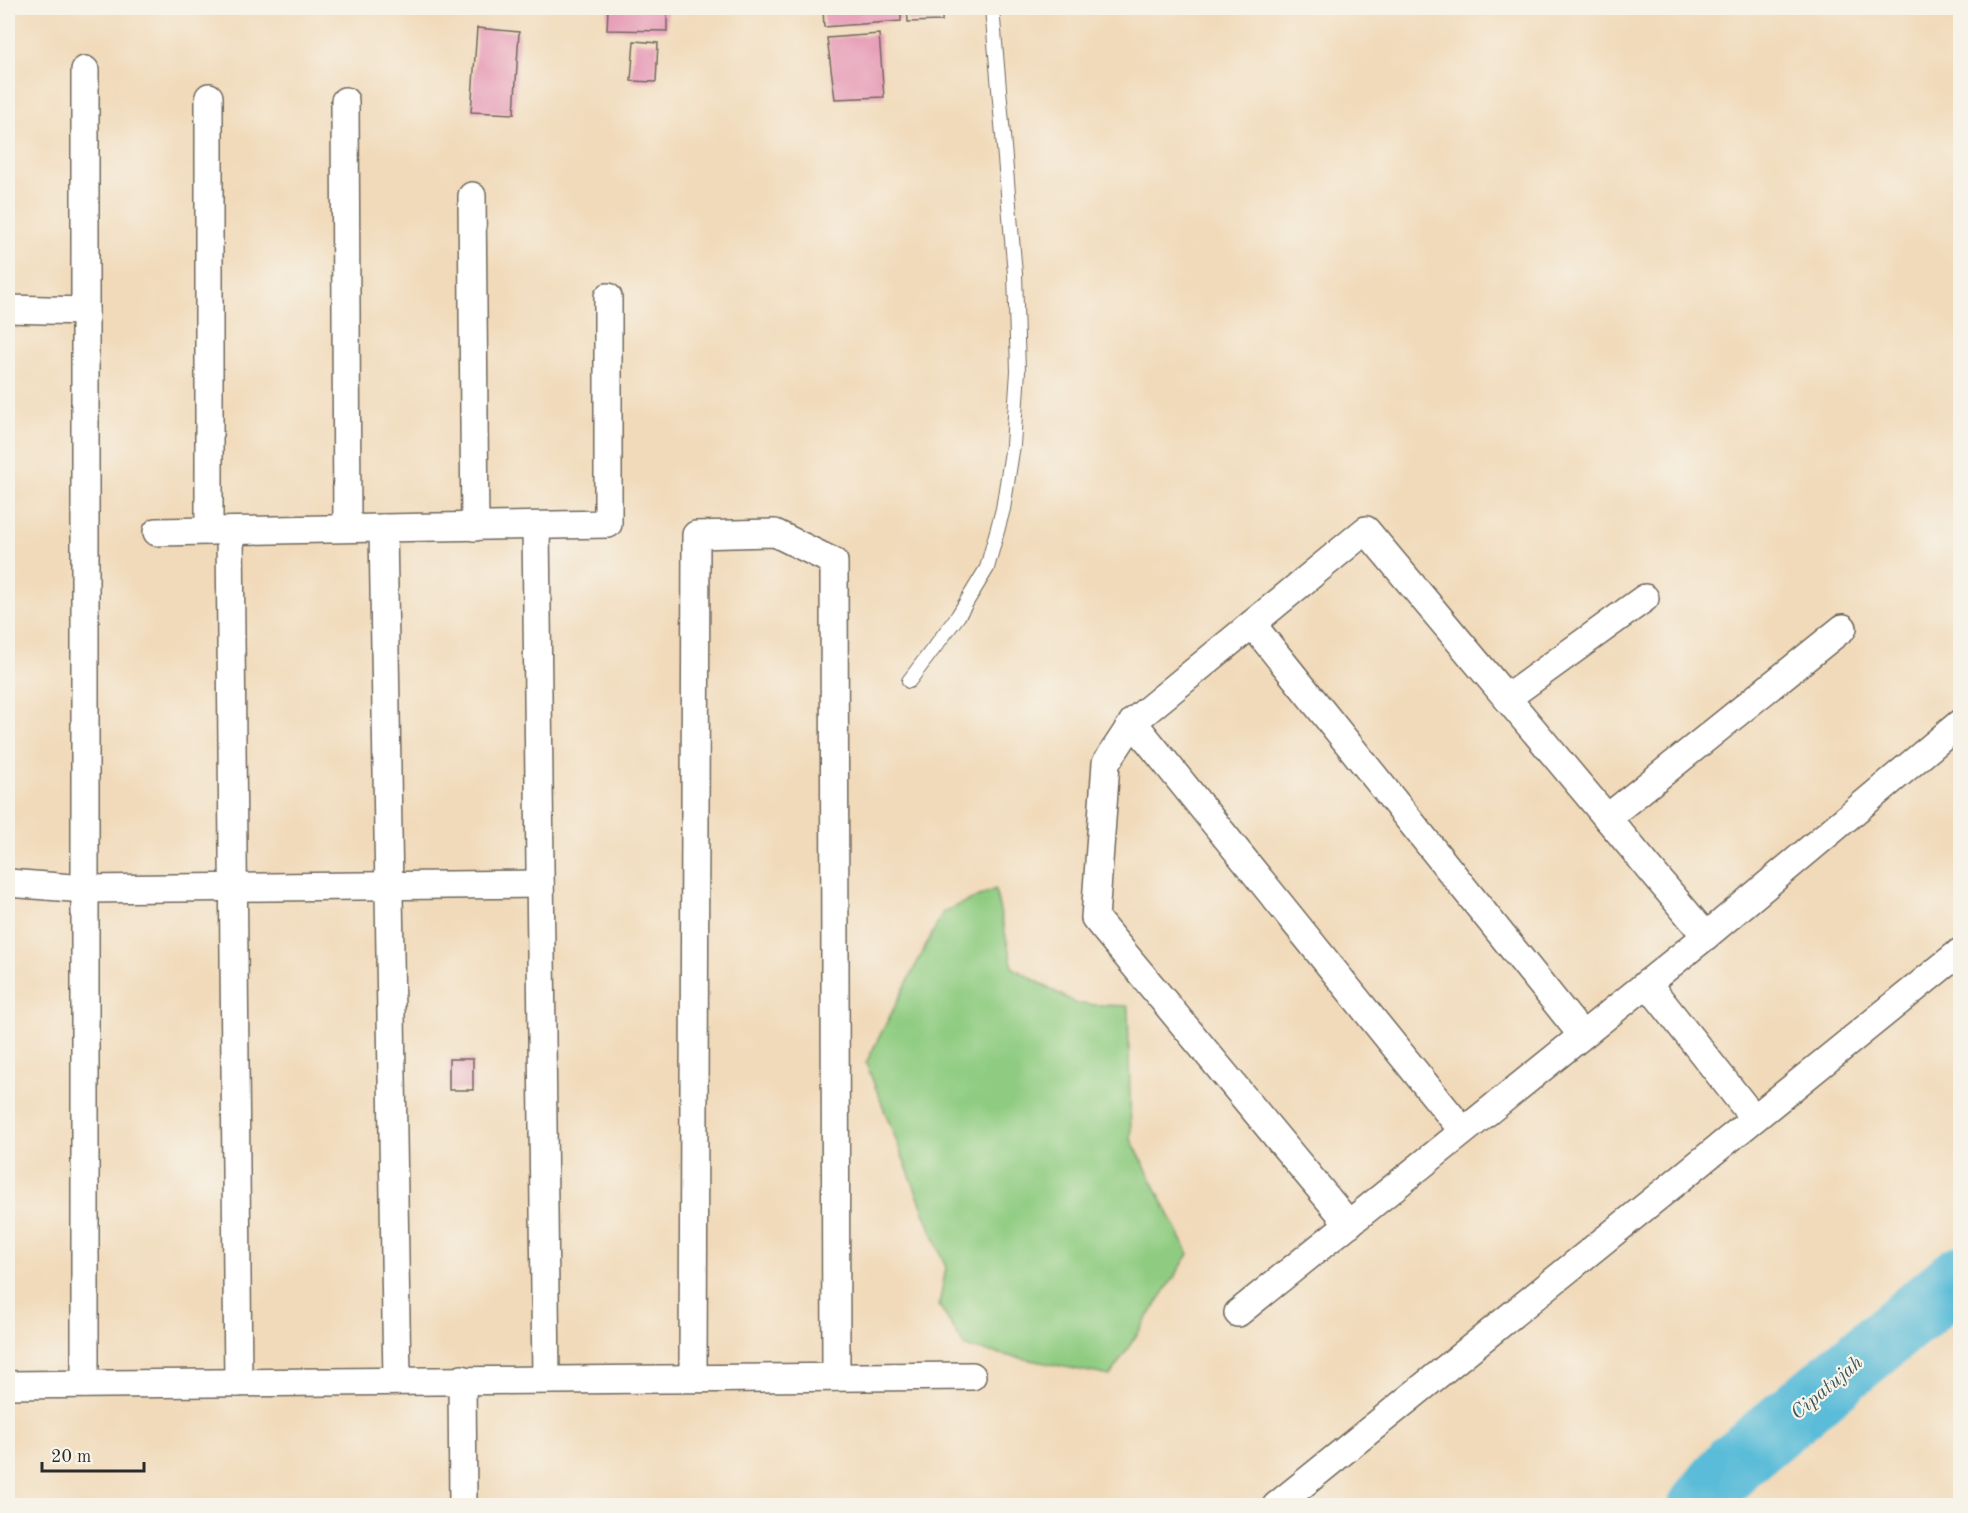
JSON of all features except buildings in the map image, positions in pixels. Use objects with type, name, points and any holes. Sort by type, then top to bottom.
[{"type":"street","points":[[85,1384],[86,70]]},
{"type":"street","points":[[209,97],[220,531],[233,888],[238,1383]]},
{"type":"street","points":[[345,101],[347,528]]},
{"type":"street","points":[[472,196],[475,527]]},
{"type":"street","points":[[157,532],[608,524],[608,297]]},
{"type":"street","points":[[8,309],[85,311]]},
{"type":"street","points":[[536,526],[546,1379]]},
{"type":"street","points":[[383,528],[396,1380]]},
{"type":"street","points":[[1349,1224],[1095,918],[1106,763],[1133,722],[1366,530],[1706,936]]},
{"type":"street","points":[[693,1377],[696,535],[775,533],[834,562],[836,1377]]},
{"type":"street","points":[[1508,698],[1645,598]]},
{"type":"street","points":[[1252,624],[1582,1035]]},
{"type":"street","points":[[1607,818],[1843,628]]},
{"type":"street","points":[[1133,722],[1463,1131]]},
{"type":"street","points":[[1238,1313],[1706,936],[1960,723]]},
{"type":"street","points":[[8,883],[85,889],[540,884]]},
{"type":"street","points":[[1276,1506],[1960,952]]},
{"type":"street","points":[[1647,983],[1753,1118]]},
{"type":"street","points":[[8,1385],[972,1376]]},
{"type":"street","points":[[462,1379],[463,1506]]},
{"type":"lane","points":[[909,681],[958,616],[987,568],[1003,509],[1013,445],[1018,371],[1015,274],[992,8]]},
{"type":"green space","points":[[995,889],[1013,968],[1077,1004],[1128,1006],[1131,1139],[1189,1254],[1110,1376],[965,1347],[939,1305],[946,1268],[866,1063],[943,912]]},
{"type":"waterway","name":"Cipatujah","points":[[1699,1506],[1734,1463],[1960,1276]]}]
